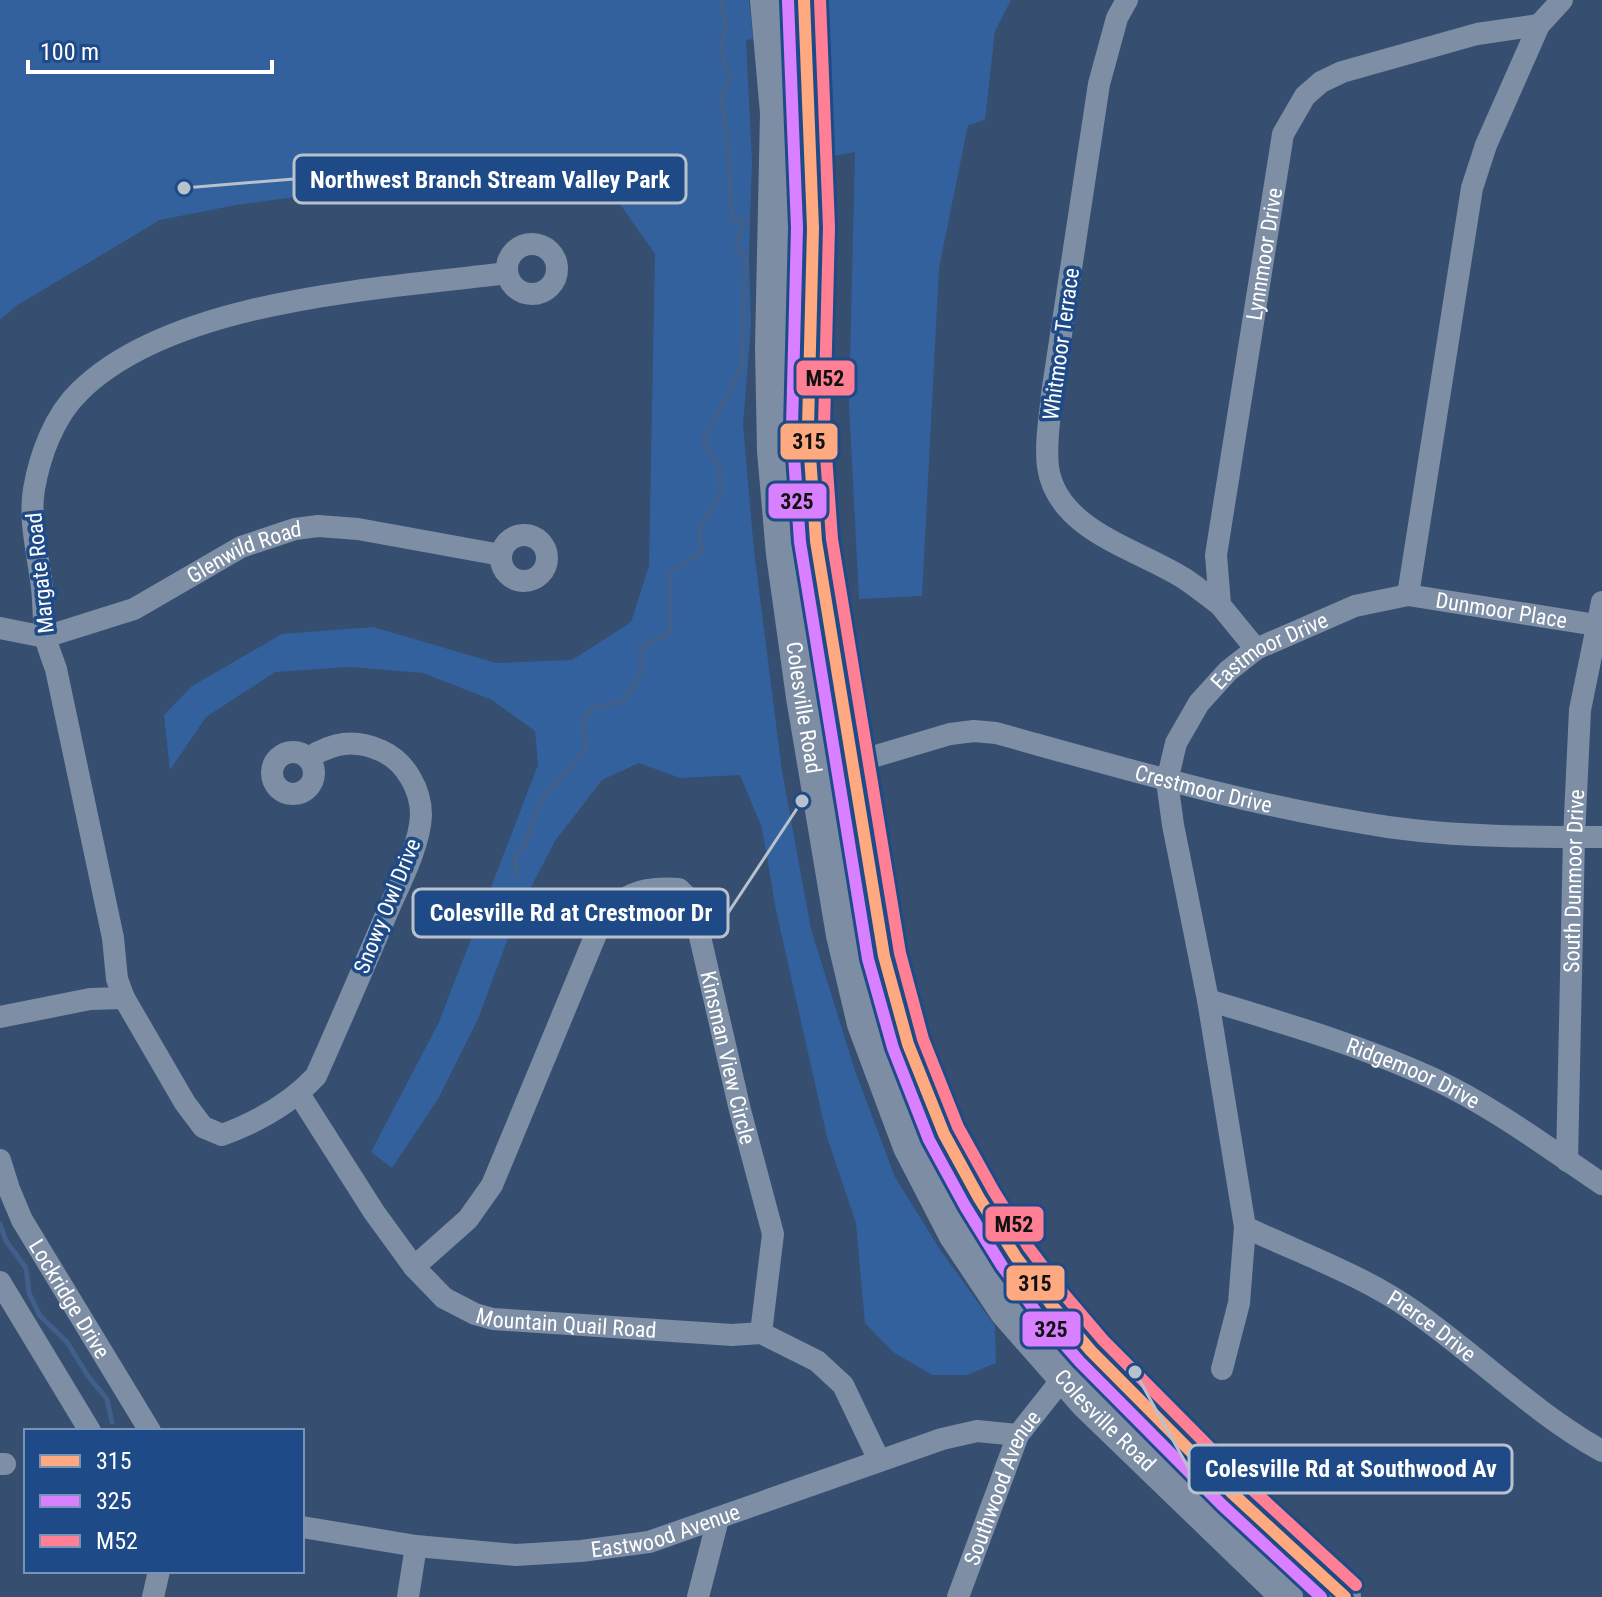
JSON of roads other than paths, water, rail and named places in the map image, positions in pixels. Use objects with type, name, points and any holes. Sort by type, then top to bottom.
[{"type":"highway","name":"Colesville Road","points":[[766,0],[776,113],[771,347],[773,451],[782,554],[842,935],[863,1024],[904,1134],[954,1234],[1006,1312],[1063,1378],[1287,1597]]},
{"type":"highway","name":"Colesville Road","points":[[804,0],[813,228],[808,427],[816,541],[884,956],[908,1044],[939,1120],[979,1198],[1050,1303],[1091,1351],[1232,1493],[1345,1597]]},
{"type":"street","name":"Whitmoor Terrace","points":[[1127,0],[1117,18],[1099,84],[1052,394],[1047,443],[1049,469],[1056,490],[1069,509],[1085,524],[1185,579],[1220,605]]},
{"type":"street","points":[[1408,595],[1472,188],[1486,145],[1539,25],[1562,0]]},
{"type":"street","name":"Lynnmoor Drive","points":[[1220,605],[1216,555],[1283,134],[1305,96],[1321,82],[1342,72],[1477,34],[1539,25]]},
{"type":"street","name":"Margate Road","points":[[299,1094],[244,1127],[222,1135],[203,1127],[185,1103],[124,998],[117,979],[113,938],[56,669],[45,637],[44,599],[32,518],[34,489],[43,453],[62,414],[78,392],[110,366],[131,353],[209,320],[316,298],[507,273]]},
{"type":"street","name":"Glenwild Road","points":[[0,628],[45,637],[134,609],[241,547],[295,529],[318,526],[358,529],[501,555]]},
{"type":"street","name":"Dunmoor Place","points":[[1408,595],[1596,625]]},
{"type":"street","name":"Eastmoor Drive","points":[[1222,1369],[1239,1303],[1245,1227],[1208,1000],[1188,908],[1167,781],[1176,743],[1199,703],[1228,671],[1256,649],[1355,606],[1408,595]]},
{"type":"street","name":"South Dunmoor Drive","points":[[1567,1161],[1580,710],[1602,602]]},
{"type":"street","points":[[1220,605],[1256,649]]},
{"type":"street","name":"Crestmoor Drive","points":[[815,774],[851,766],[950,734],[974,731],[996,733],[1273,807],[1391,827],[1602,837]]},
{"type":"street","name":"Snowy Owl Drive","points":[[299,1094],[316,1076],[410,860],[421,818],[419,797],[412,779],[388,754],[372,746],[354,743],[330,745],[308,758]]},
{"type":"street","name":"Kinsman View Circle","points":[[414,1267],[468,1219],[492,1185],[599,927],[610,911],[627,895],[664,888],[679,889],[692,902],[740,1110],[773,1234],[761,1333]]},
{"type":"street","points":[[0,1017],[90,999],[124,998]]},
{"type":"street","name":"Ridgemoor Drive","points":[[1208,1000],[1330,1038],[1432,1078],[1508,1121],[1602,1184]]},
{"type":"street","name":"Mountain Quail Road","points":[[299,1094],[374,1212],[414,1267],[444,1298],[475,1314],[493,1319],[725,1334],[761,1333],[817,1361],[843,1385],[879,1460]]},
{"type":"street","name":"Lockridge Drive","points":[[0,1160],[22,1220],[149,1429]]},
{"type":"street","name":"Pierce Drive","points":[[1245,1227],[1357,1277],[1396,1300],[1563,1429],[1602,1451]]},
{"type":"street","points":[[0,1282],[89,1429]]},
{"type":"street","name":"Southwood Avenue","points":[[958,1597],[1018,1435],[1063,1378],[1091,1351]]},
{"type":"street","name":"Eastwood Avenue","points":[[304,1527],[416,1546],[516,1555],[581,1551],[649,1542],[879,1460],[977,1431],[1018,1435]]},
{"type":"street","points":[[698,1597],[718,1519]]},
{"type":"street","points":[[408,1597],[416,1546]]},
{"type":"street","points":[[153,1597],[159,1573]]},
{"type":"waterway","points":[[517,875],[515,856],[525,845],[540,802],[586,749],[583,727],[587,712],[624,701],[641,673],[641,647],[670,632],[670,573],[702,551],[699,528],[721,495],[719,465],[703,443],[742,367],[745,256],[736,246],[745,221],[732,219],[727,134],[721,97],[730,77],[720,49],[726,28],[721,0]]},
{"type":"waterway","points":[[0,1224],[6,1241],[26,1268],[29,1293],[40,1316],[67,1342],[107,1399],[112,1422]]},
{"type":"place","name":"Northwest Branch Stream Valley Park","points":[[184,188]]},
{"type":"place","name":"Colesville Rd at Crestmoor Dr","points":[[802,801]]},
{"type":"place","name":"Colesville Rd at Southwood Av","points":[[1135,1372]]}]
